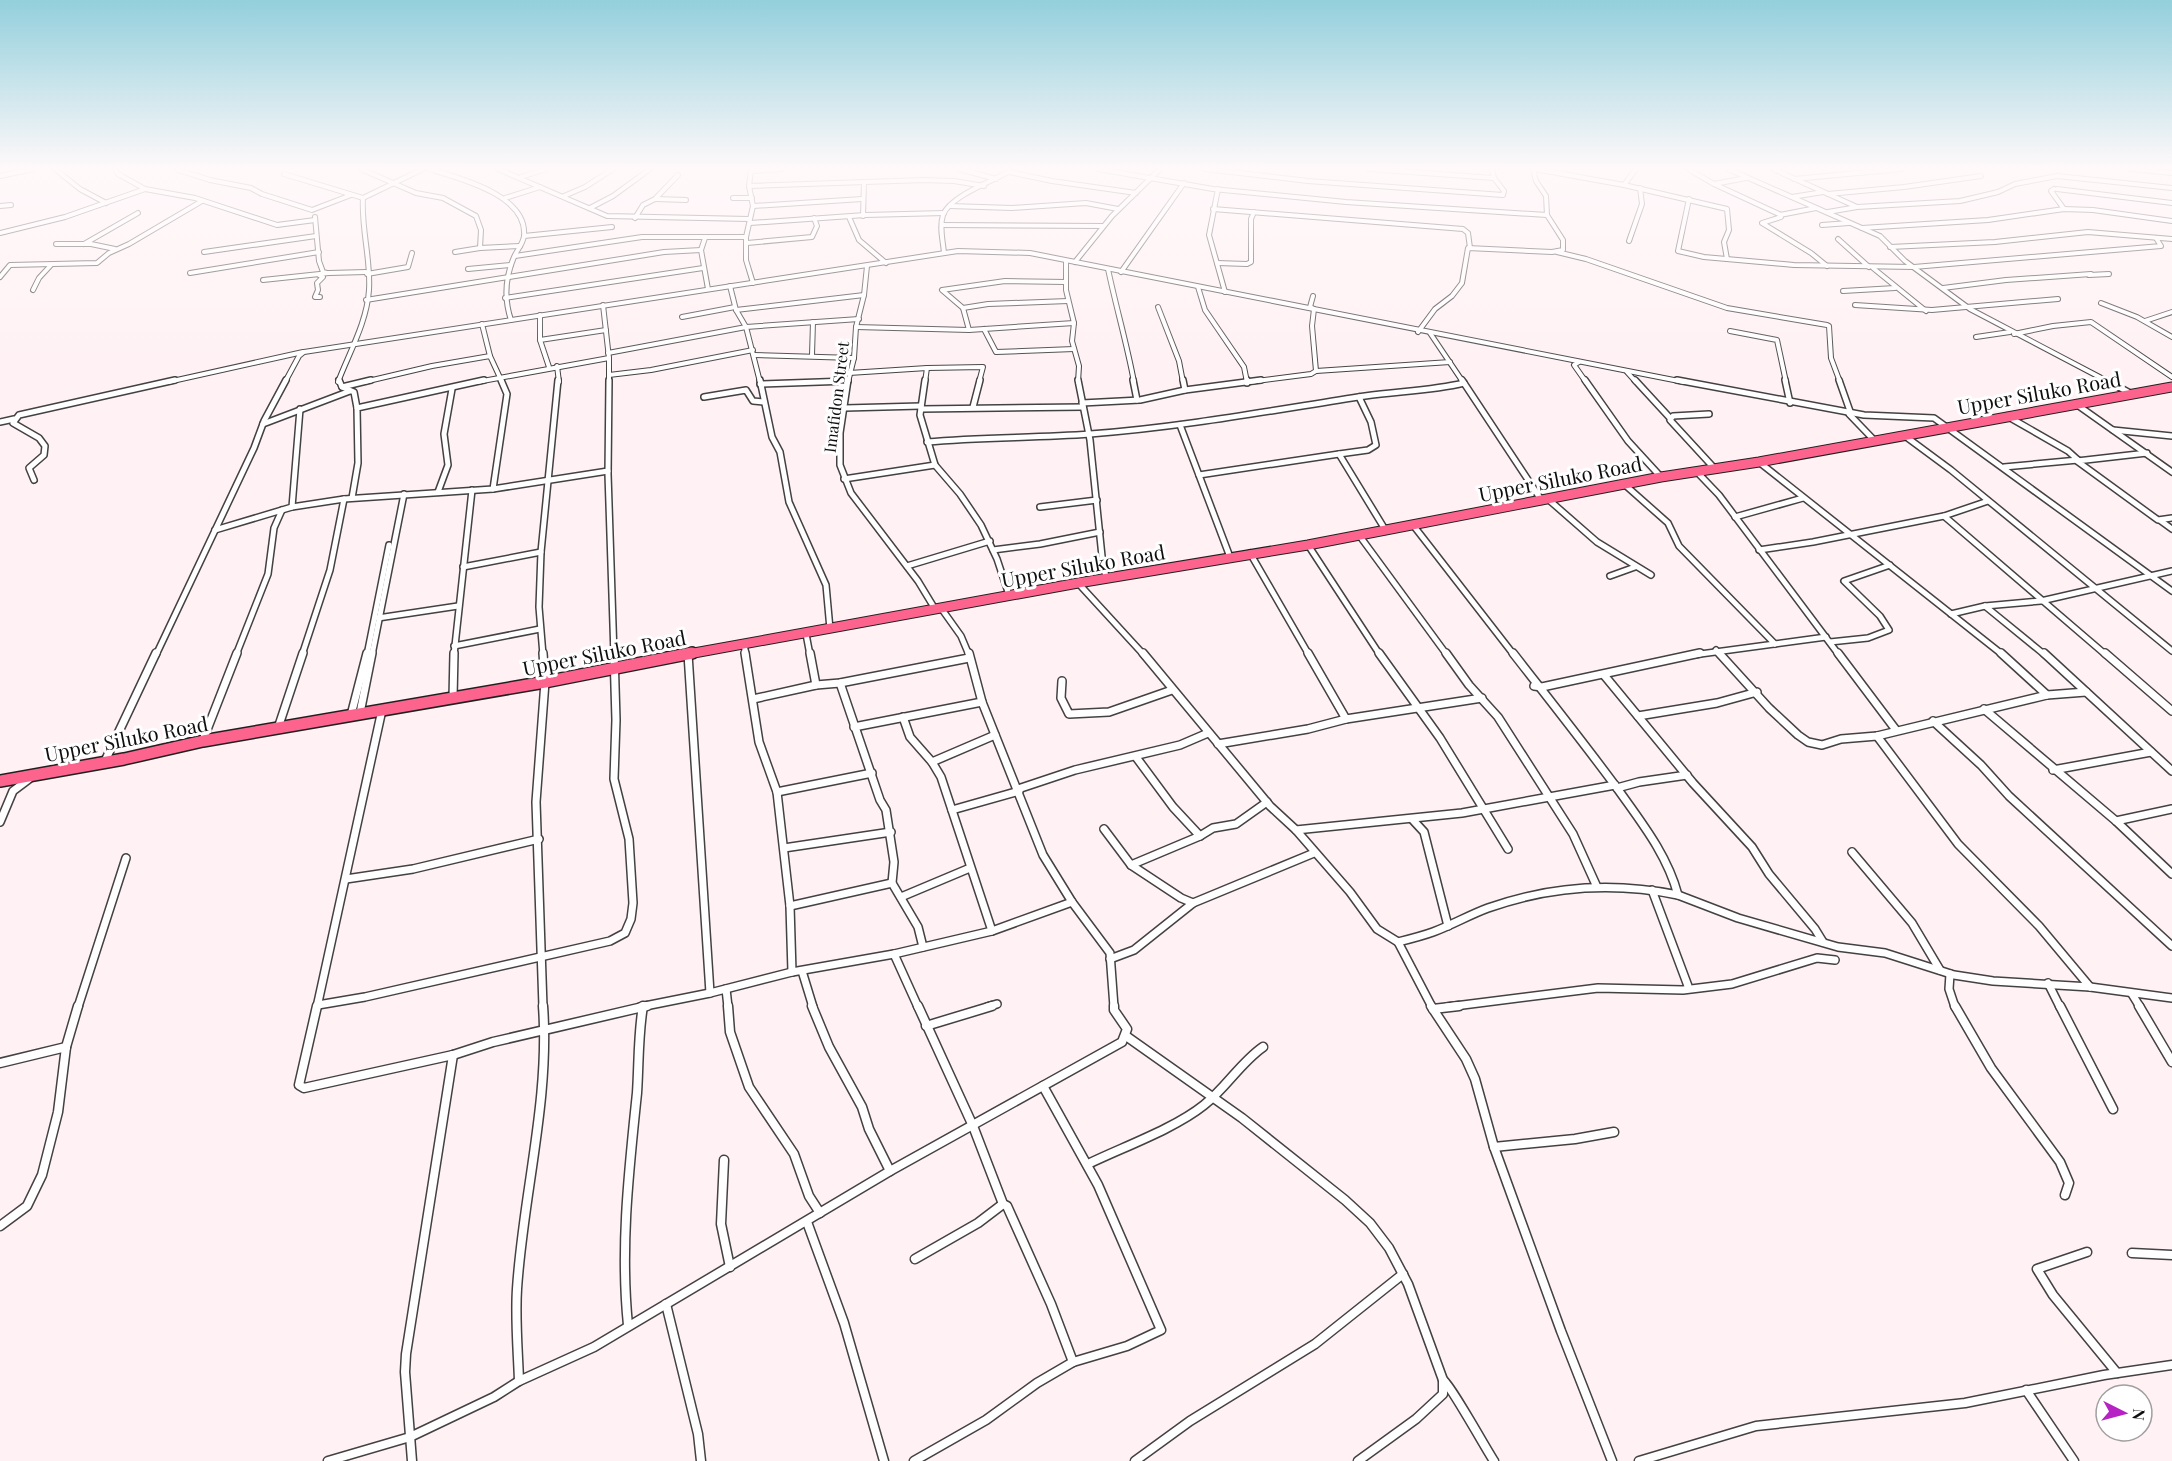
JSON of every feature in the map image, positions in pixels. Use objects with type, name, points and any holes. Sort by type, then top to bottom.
[{"type":"main road","name":"Upper Siluko Road","points":[[0,781],[124,759],[202,741],[545,682],[615,667],[806,634],[1009,595],[1386,531],[1661,477],[1759,462],[2172,387]]},
{"type":"street","points":[[84,244],[96,237]]},
{"type":"street","points":[[0,267],[94,264],[106,253],[138,237]]},
{"type":"street","points":[[204,252],[308,237]]},
{"type":"street","points":[[316,237],[322,270],[329,273]]},
{"type":"street","points":[[352,498],[358,464],[356,396],[338,382],[354,344],[366,300],[369,280],[364,237]]},
{"type":"street","points":[[480,248],[481,237]]},
{"type":"street","points":[[511,320],[505,298],[508,278],[511,265],[524,237]]},
{"type":"street","points":[[515,256],[641,237]]},
{"type":"street","points":[[653,237],[739,237]]},
{"type":"street","points":[[746,237],[746,260],[753,283]]},
{"type":"street","points":[[747,243],[810,237]]},
{"type":"street","points":[[858,237],[886,263]]},
{"type":"street","points":[[943,237],[944,253]]},
{"type":"street","points":[[1075,262],[1094,237]]},
{"type":"street","points":[[1121,272],[1146,237]]},
{"type":"street","points":[[1210,237],[1226,292]]},
{"type":"street","points":[[1217,263],[1247,264],[1251,262],[1251,237]]},
{"type":"street","points":[[1469,237],[1470,248]]},
{"type":"street","points":[[1557,252],[1563,250],[1561,237]]},
{"type":"street","points":[[1629,241],[1630,237]]},
{"type":"street","points":[[1680,237],[1677,249],[1682,253],[1727,259],[1871,268],[1914,267],[2161,246],[2156,238]]},
{"type":"street","points":[[1726,237],[1724,242],[1727,259]]},
{"type":"street","points":[[1785,237],[1827,266]]},
{"type":"street","points":[[1882,237],[1914,267],[1970,309],[2131,394]]},
{"type":"street","points":[[1890,247],[1995,242],[2040,237]]},
{"type":"street","points":[[2147,237],[2172,239]]},
{"type":"street","points":[[705,238],[701,250],[708,289]]},
{"type":"street","points":[[1838,239],[1927,312]]},
{"type":"street","points":[[56,244],[84,244],[116,249]]},
{"type":"street","points":[[455,252],[520,246]]},
{"type":"street","points":[[1418,332],[1435,309],[1452,296],[1462,283],[1467,261],[1466,250],[1470,248],[1557,252],[1586,259],[1727,308],[1827,324],[1831,358],[1850,413],[1874,440]]},
{"type":"street","points":[[366,300],[664,252],[701,250]]},
{"type":"street","points":[[0,422],[32,412],[169,384],[284,355],[944,253],[1006,251],[1075,262],[1418,332],[1790,403],[1886,417],[1934,418],[2172,591]]},
{"type":"street","points":[[190,273],[319,252]]},
{"type":"street","points":[[263,280],[329,273],[367,273],[408,267],[412,254]]},
{"type":"street","points":[[1066,261],[1068,301],[1074,323],[1072,341],[1079,366],[1078,381],[1089,434],[1103,566],[1107,579]]},
{"type":"street","points":[[0,277],[10,265]]},
{"type":"street","points":[[33,291],[39,278],[51,265]]},
{"type":"street","points":[[468,269],[511,265]]},
{"type":"street","name":"Imafidon Street","points":[[867,266],[864,295],[856,327],[854,358],[849,373],[840,433],[840,465],[844,479],[851,493],[961,636],[982,702],[1043,855],[1072,902],[1107,945],[1110,959]]},
{"type":"street","points":[[505,298],[703,268]]},
{"type":"street","points":[[1108,269],[1118,316],[1124,330],[1137,400]]},
{"type":"street","points":[[1943,288],[2006,280],[2091,274]]},
{"type":"street","points":[[2073,275],[2109,274]]},
{"type":"street","points":[[319,275],[323,277],[317,283],[318,290],[315,297],[320,297]]},
{"type":"street","points":[[969,330],[963,308],[942,290],[1005,281],[1066,282]]},
{"type":"street","points":[[730,286],[736,309],[746,327],[772,437],[780,452],[789,502],[826,585],[830,628]]},
{"type":"street","points":[[1198,287],[1205,310],[1244,367],[1247,383]]},
{"type":"street","points":[[1844,291],[1895,288]]},
{"type":"street","points":[[682,317],[864,295]]},
{"type":"street","points":[[1313,296],[1310,307],[1314,309]]},
{"type":"street","points":[[1855,304],[1884,310],[1927,312],[2058,299]]},
{"type":"street","points":[[963,308],[987,304],[1068,301]]},
{"type":"street","points":[[2101,303],[2145,321],[2172,337]]},
{"type":"street","points":[[318,1005],[365,997],[542,957],[619,938],[625,933],[631,918],[633,903],[631,849],[614,779],[615,667],[608,471],[609,355],[603,305]]},
{"type":"street","points":[[1158,307],[1179,361],[1185,390]]},
{"type":"street","points":[[1314,309],[1312,326],[1316,371]]},
{"type":"street","points":[[2145,321],[2172,312]]},
{"type":"street","points":[[540,315],[540,340],[549,368]]},
{"type":"street","points":[[357,408],[746,327],[859,319]]},
{"type":"street","points":[[812,355],[813,322]]},
{"type":"street","points":[[1976,337],[2091,322],[2172,377]]},
{"type":"street","points":[[856,327],[969,330],[1074,323]]},
{"type":"street","points":[[482,324],[490,356],[507,394],[494,489]]},
{"type":"street","points":[[984,329],[996,352],[1074,349]]},
{"type":"street","points":[[540,340],[606,330]]},
{"type":"street","points":[[1730,331],[1777,340],[1790,403]]},
{"type":"street","points":[[1430,333],[1545,500],[1593,540],[1633,568],[1651,575]]},
{"type":"street","points":[[105,761],[263,424],[298,357],[304,352]]},
{"type":"street","points":[[609,375],[753,353],[854,358]]},
{"type":"street","points":[[342,387],[432,366],[490,356]]},
{"type":"street","points":[[845,408],[1041,409],[1137,400],[1185,390],[1247,383],[1316,371],[1450,362]]},
{"type":"street","points":[[1579,362],[1574,365],[1619,429],[1661,477]]},
{"type":"street","points":[[519,1381],[517,1290],[540,1097],[545,1030],[536,802],[545,682],[540,629],[541,552],[550,481],[550,447],[559,387],[557,366]]},
{"type":"street","points":[[849,373],[983,367],[973,408]]},
{"type":"street","points":[[927,368],[921,407],[927,442],[934,465],[971,508],[990,541],[1009,595]]},
{"type":"street","points":[[1624,370],[1632,375],[1715,469]]},
{"type":"street","points":[[760,384],[848,381]]},
{"type":"street","points":[[927,442],[970,438],[1089,434],[1180,425],[1359,397],[1434,390],[1464,383]]},
{"type":"street","points":[[2113,385],[2131,394]]},
{"type":"street","points":[[438,492],[448,465],[444,434],[452,389]]},
{"type":"street","points":[[704,397],[746,390],[753,401],[764,402]]},
{"type":"street","points":[[263,424],[351,391]]},
{"type":"street","points":[[1199,476],[1368,450],[1376,446],[1371,422],[1359,397]]},
{"type":"street","points":[[2075,404],[2172,472]]},
{"type":"street","points":[[292,507],[300,409]]},
{"type":"street","points":[[1670,418],[1709,414]]},
{"type":"street","points":[[2007,416],[2068,451],[2133,502],[2172,529]]},
{"type":"street","points":[[14,419],[13,423],[36,435],[46,446],[46,451],[41,458],[29,468],[34,480]]},
{"type":"street","points":[[1180,425],[1230,557]]},
{"type":"street","points":[[2113,430],[2172,436]]},
{"type":"street","points":[[1904,435],[2172,651]]},
{"type":"street","points":[[2004,467],[2147,453]]},
{"type":"street","points":[[1339,454],[1386,531]]},
{"type":"street","points":[[1759,462],[2010,661],[2047,695]]},
{"type":"street","points":[[844,479],[934,465]]},
{"type":"street","points":[[215,530],[292,507],[344,499],[494,489],[608,471]]},
{"type":"street","points":[[1697,472],[1719,495],[1896,730]]},
{"type":"street","points":[[1624,484],[1668,523],[1679,546],[1775,644]]},
{"type":"street","points":[[453,698],[454,646],[471,490]]},
{"type":"street","points":[[356,714],[404,494]]},
{"type":"street","points":[[1735,517],[1803,498]]},
{"type":"street","points":[[278,728],[330,570],[344,499]]},
{"type":"street","points":[[1040,507],[1096,500]]},
{"type":"street","points":[[1759,550],[1852,535],[1944,516],[1988,501]]},
{"type":"street","points":[[202,741],[268,574],[273,528],[282,510]]},
{"type":"street","points":[[1944,516],[2172,711]]},
{"type":"street","points":[[2161,520],[2172,518]]},
{"type":"street","points":[[1413,525],[1542,687],[1616,786],[1653,840],[1675,879],[1678,895]]},
{"type":"street","points":[[993,550],[1040,544],[1100,532]]},
{"type":"street","points":[[1359,535],[1469,685],[1498,717],[1573,834],[1597,887]]},
{"type":"street","points":[[907,566],[990,541]]},
{"type":"street","points":[[377,619],[383,568],[389,545]]},
{"type":"street","points":[[1308,545],[1417,708],[1440,738],[1485,808],[1508,849]]},
{"type":"street","points":[[463,567],[541,552]]},
{"type":"street","points":[[1250,553],[1346,719]]},
{"type":"street","points":[[1534,686],[1542,687],[1604,675],[1716,650],[1828,639],[1851,641],[1883,635],[1889,630],[1884,620],[1853,593],[1844,580],[1890,566]]},
{"type":"street","points":[[1951,614],[1985,606],[2041,601],[2172,571]]},
{"type":"street","points":[[1078,583],[1149,660],[1208,733],[1350,892],[1377,929],[1398,942],[1433,1009],[1442,1020],[1470,1069],[1494,1146],[1561,1331],[1612,1461]]},
{"type":"street","points":[[1985,606],[2039,649],[2172,771]]},
{"type":"street","points":[[377,619],[458,607]]},
{"type":"street","points":[[454,646],[540,629]]},
{"type":"street","points":[[806,634],[816,685]]},
{"type":"street","points":[[744,645],[759,742],[777,792],[790,906],[792,972]]},
{"type":"street","points":[[1716,650],[1768,708],[1808,742],[1822,744],[1841,739],[1878,736],[2047,695],[2086,692]]},
{"type":"street","points":[[688,654],[710,993]]},
{"type":"street","points":[[753,699],[816,685],[840,683],[969,658]]},
{"type":"street","points":[[1604,675],[1687,775],[1752,848],[1769,874],[1824,943]]},
{"type":"street","points":[[1062,681],[1060,694],[1066,710],[1069,714],[1081,715],[1118,711],[1172,690]]},
{"type":"street","points":[[840,683],[880,800],[886,810],[894,862],[892,883],[918,927],[923,947]]},
{"type":"street","points":[[1638,716],[1717,703],[1756,693]]},
{"type":"street","points":[[1218,744],[1308,729],[1346,719],[1482,698]]},
{"type":"street","points":[[854,727],[982,702]]},
{"type":"street","points":[[1984,709],[2053,770],[2116,821],[2172,874]]},
{"type":"street","points":[[382,710],[299,1085],[304,1088],[453,1055],[493,1041],[643,1006],[710,993],[792,972],[894,954],[992,931],[1072,902]]},
{"type":"street","points":[[903,717],[910,737],[932,762],[941,777],[992,931]]},
{"type":"street","points":[[1933,721],[1981,765],[2033,818],[2172,946]]},
{"type":"street","points":[[952,810],[1075,770],[1180,746],[1208,733]]},
{"type":"street","points":[[932,762],[995,735]]},
{"type":"street","points":[[1878,736],[1958,844],[2039,926],[2090,987]]},
{"type":"street","points":[[2053,770],[2151,752]]},
{"type":"street","points":[[1136,757],[1173,807],[1200,836]]},
{"type":"street","points":[[777,792],[872,773]]},
{"type":"street","points":[[0,822],[13,791],[38,774]]},
{"type":"street","points":[[1296,830],[1348,823],[1412,819],[1687,775]]},
{"type":"street","points":[[0,781],[8,784],[13,791]]},
{"type":"street","points":[[1131,864],[1200,836],[1213,828],[1236,824],[1267,801]]},
{"type":"street","points":[[2116,821],[2172,809]]},
{"type":"street","points":[[1412,819],[1424,832],[1448,926]]},
{"type":"street","points":[[1104,829],[1131,864],[1181,898],[1193,903]]},
{"type":"street","points":[[784,848],[891,832]]},
{"type":"street","points":[[346,879],[413,869],[539,839]]},
{"type":"street","points":[[328,1461],[410,1437],[494,1397],[519,1381],[594,1347],[807,1222],[890,1170],[1122,1042],[1127,1029],[1114,1010],[1110,959],[1139,947],[1193,903],[1314,852]]},
{"type":"street","points":[[1852,852],[1912,923],[1940,970]]},
{"type":"street","points":[[0,1226],[27,1206],[37,1188],[58,1112],[66,1047],[126,858]]},
{"type":"street","points":[[901,897],[970,868]]},
{"type":"street","points":[[790,906],[892,883]]},
{"type":"street","points":[[1398,942],[1448,926],[1489,908],[1523,898],[1597,887],[1652,890],[1678,895],[1738,918],[1824,943],[1885,953],[1950,974],[1993,981],[2048,983],[2172,998]]},
{"type":"street","points":[[1652,890],[1688,986]]},
{"type":"street","points":[[894,954],[973,1126],[1003,1204],[1007,1206],[1051,1304],[1073,1362]]},
{"type":"street","points":[[1433,1009],[1598,988],[1683,990],[1732,984],[1817,958],[1835,960]]},
{"type":"street","points":[[802,971],[814,1012],[829,1047],[862,1107],[869,1130],[890,1170]]},
{"type":"street","points":[[1950,974],[1947,983],[1953,1004],[1986,1061],[2060,1162],[2069,1184],[2066,1195]]},
{"type":"street","points":[[2048,983],[2113,1109]]},
{"type":"street","points":[[726,988],[730,1032],[749,1088],[794,1154],[809,1196],[820,1213]]},
{"type":"street","points":[[2132,994],[2172,1062]]},
{"type":"street","points":[[926,1026],[998,1004]]},
{"type":"street","points":[[628,1325],[624,1288],[624,1216],[637,1088],[638,1038],[643,1006]]},
{"type":"street","points":[[1126,1036],[1213,1095],[1349,1204],[1377,1231],[1403,1274],[1443,1380],[1443,1394],[1416,1419],[1358,1461]]},
{"type":"street","points":[[0,1063],[66,1047]]},
{"type":"street","points":[[1088,1164],[1173,1123],[1204,1105],[1247,1058],[1263,1047]]},
{"type":"street","points":[[412,1461],[405,1372],[406,1354],[453,1055]]},
{"type":"street","points":[[914,1461],[986,1420],[1037,1383],[1073,1362],[1127,1346],[1161,1330],[1088,1164],[1043,1086]]},
{"type":"street","points":[[1494,1146],[1575,1139],[1614,1132]]},
{"type":"street","points":[[724,1160],[720,1224],[730,1268]]},
{"type":"street","points":[[915,1259],[978,1223],[1003,1204]]},
{"type":"street","points":[[807,1222],[844,1323],[884,1461]]},
{"type":"street","points":[[2087,1252],[2037,1269],[2053,1295],[2117,1373]]},
{"type":"street","points":[[2132,1253],[2169,1253],[2172,1255]]},
{"type":"street","points":[[1136,1461],[1190,1421],[1315,1344],[1403,1274]]},
{"type":"street","points":[[666,1304],[698,1434],[701,1461]]},
{"type":"street","points":[[1639,1461],[1756,1426],[1965,1403],[2117,1373],[2172,1365]]},
{"type":"street","points":[[1443,1380],[1448,1383],[1460,1407],[1494,1461]]},
{"type":"street","points":[[2026,1390],[2074,1461]]}]
